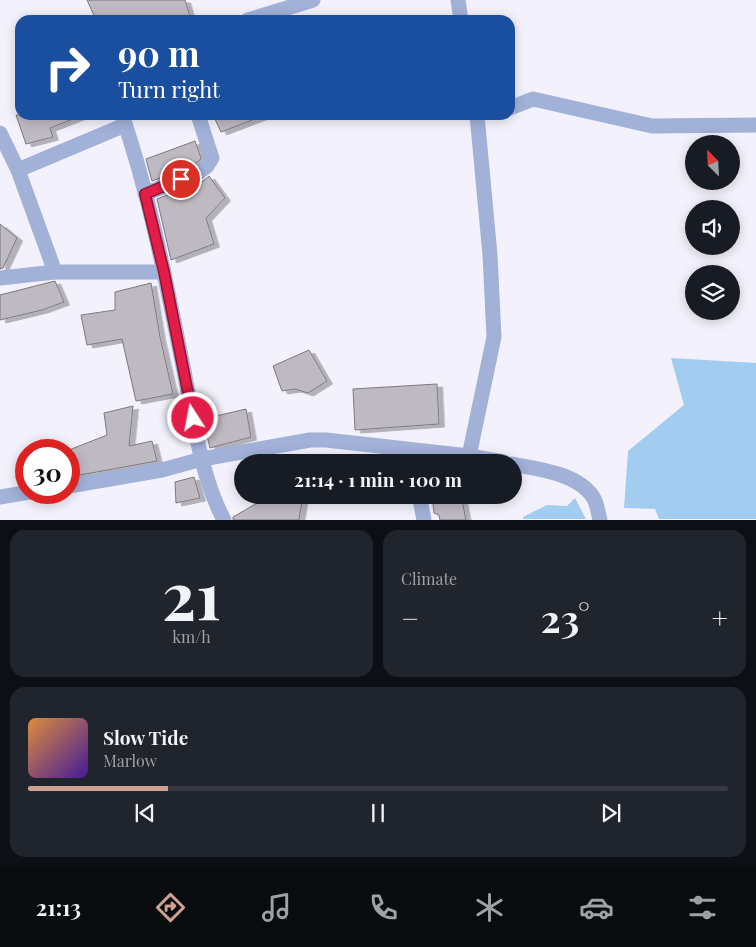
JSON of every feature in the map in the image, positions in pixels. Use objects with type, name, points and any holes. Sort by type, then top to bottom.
[{"type":"street","points":[[264,15],[313,0]]},
{"type":"street","points":[[458,0],[460,15]]},
{"type":"street","points":[[515,106],[533,99],[652,126],[756,125]]},
{"type":"street","points":[[18,170],[124,120],[164,272],[202,459],[211,491],[224,520]]},
{"type":"street","points":[[145,194],[199,172],[208,166],[212,158],[200,120]]},
{"type":"street","points":[[469,454],[494,337],[482,120]]},
{"type":"street","points":[[0,133],[18,170],[55,272]]},
{"type":"street","points":[[0,278],[55,272],[164,272]]},
{"type":"street","points":[[80,484],[162,470],[202,459],[310,440],[326,440],[402,454]]},
{"type":"street","points":[[522,466],[549,471],[577,482],[594,499],[600,520]]},
{"type":"street","points":[[0,497],[15,494]]},
{"type":"street","points":[[421,504],[424,520]]},
{"type":"water","points":[[671,358],[756,363],[756,519],[659,519],[655,509],[624,508],[628,451],[684,405]]},
{"type":"water","points":[[575,498],[586,519],[523,519],[523,517],[547,505],[567,506]]},
{"type":"building","points":[[87,0],[185,0],[190,15],[94,15]]},
{"type":"building","points":[[18,120],[71,120],[50,128],[53,137],[26,144]]},
{"type":"building","points":[[215,120],[252,120],[221,132]]},
{"type":"building","points":[[195,141],[200,160],[152,181],[146,159]]},
{"type":"building","points":[[209,176],[225,198],[206,218],[214,244],[171,260],[157,199],[203,181]]},
{"type":"building","points":[[0,224],[17,238],[3,268],[0,269]]},
{"type":"building","points":[[55,281],[64,302],[42,310],[0,320],[0,295]]},
{"type":"building","points":[[151,283],[160,337],[173,394],[136,401],[122,339],[87,345],[81,315],[115,310],[115,292]]},
{"type":"building","points":[[309,350],[327,381],[308,393],[295,389],[282,391],[273,366]]},
{"type":"building","points":[[437,384],[439,424],[355,430],[353,389]]},
{"type":"building","points":[[133,406],[129,446],[152,441],[157,461],[80,475],[80,446],[107,435],[104,413]]},
{"type":"building","points":[[246,409],[251,437],[210,448],[203,419]]},
{"type":"building","points":[[194,477],[200,498],[176,503],[175,482]]},
{"type":"building","points":[[256,504],[302,504],[299,520],[233,520],[233,517]]},
{"type":"building","points":[[433,504],[463,504],[466,520],[440,520],[439,515],[434,513]]},
{"type":"route","points":[[181,179],[145,194],[164,272],[193,418]]}]
